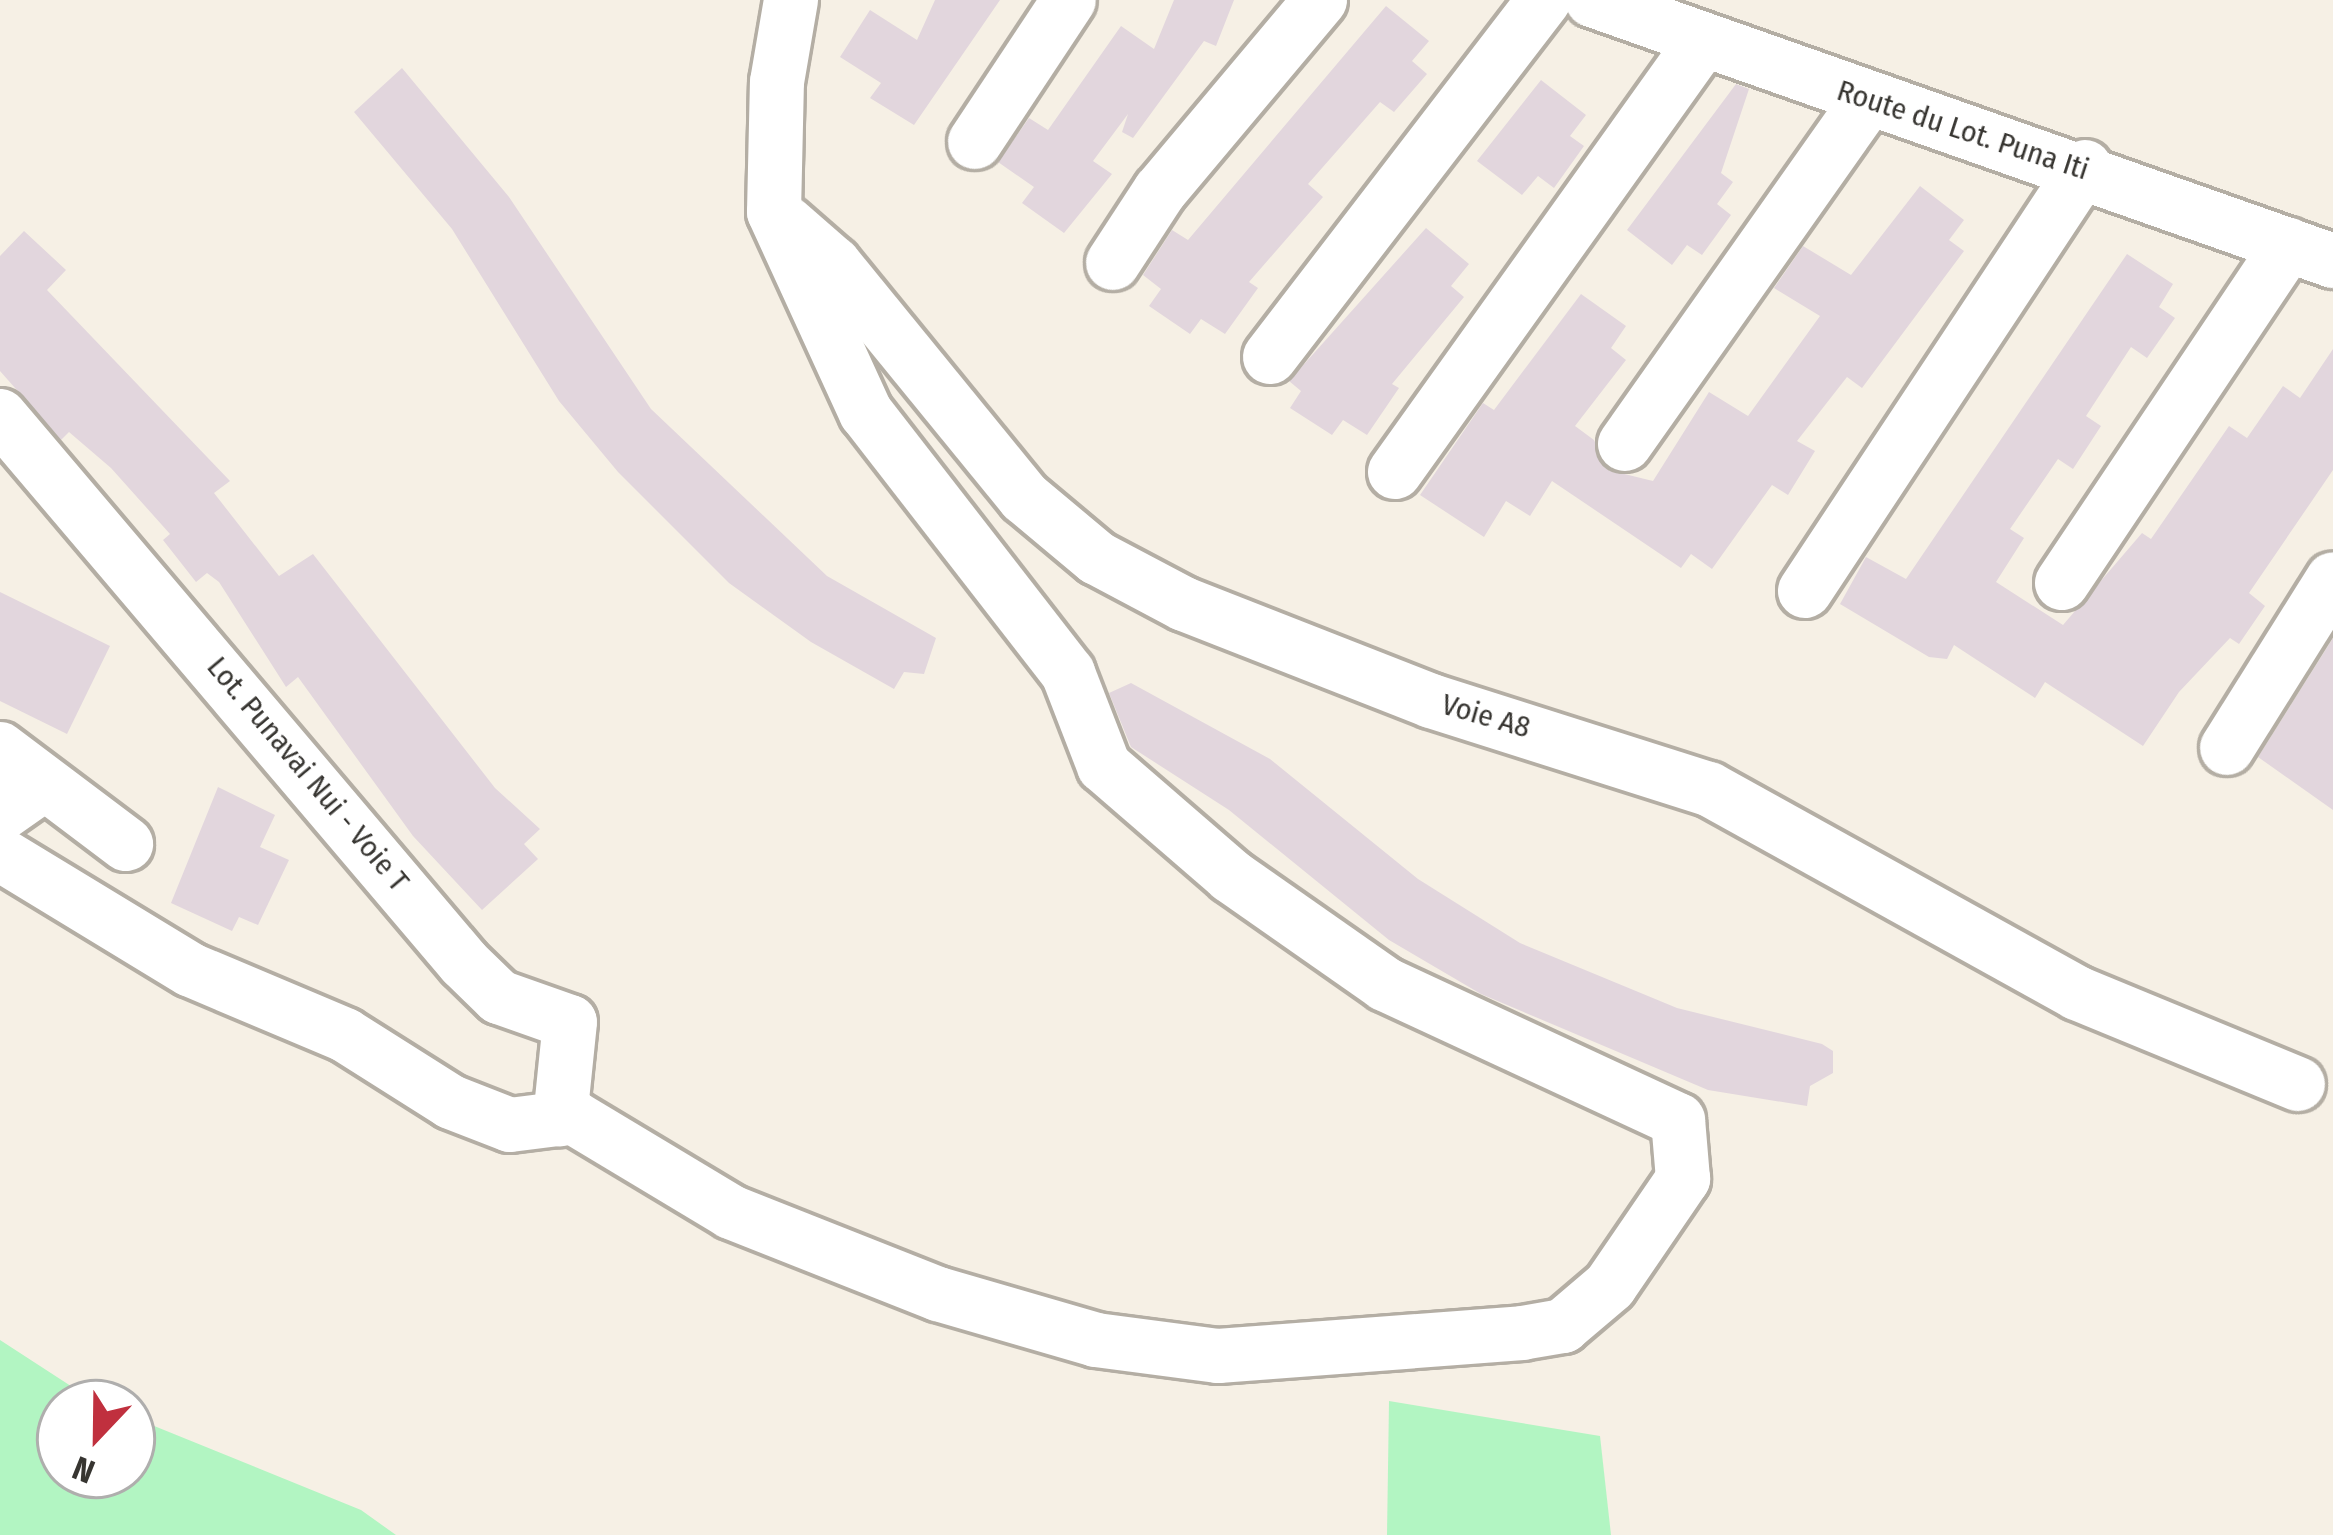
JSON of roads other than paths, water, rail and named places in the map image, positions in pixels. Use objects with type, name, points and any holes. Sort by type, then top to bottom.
[{"type":"street","points":[[0,854],[191,970],[345,1035],[451,1102],[510,1125],[560,1119],[589,1124],[731,1211],[938,1294],[1096,1340],[1218,1356],[1502,1335],[1563,1326],[1595,1301],[1683,1179],[1678,1120],[1385,984],[1231,876],[1104,766],[1068,673],[866,413],[774,212],[777,82],[791,0]]},
{"type":"street","points":[[975,142],[1069,0]]},
{"type":"street","points":[[1114,263],[1160,191],[1320,0]]},
{"type":"street","points":[[1270,357],[1544,0]]},
{"type":"street","name":"Route du Lot. Puna Iti","points":[[1592,0],[1702,43],[2085,167],[2310,253]]},
{"type":"street","points":[[1395,472],[1702,43]]},
{"type":"street","points":[[1624,444],[1868,99]]},
{"type":"street","points":[[1804,591],[2085,167]]},
{"type":"street","name":"Voie A8","points":[[774,212],[834,264],[1024,497],[1097,558],[1184,604],[1431,701],[1709,789],[2077,993],[2298,1084]]},
{"type":"street","points":[[2062,583],[2310,253]]},
{"type":"street","name":"Lot. Punavai Nui - Voie T","points":[[0,416],[464,963],[499,997],[570,1022],[560,1119]]},
{"type":"street","points":[[2227,748],[2333,579]]},
{"type":"street","points":[[0,749],[126,844]]},
{"type":"street","points":[[0,815],[44,784]]}]
